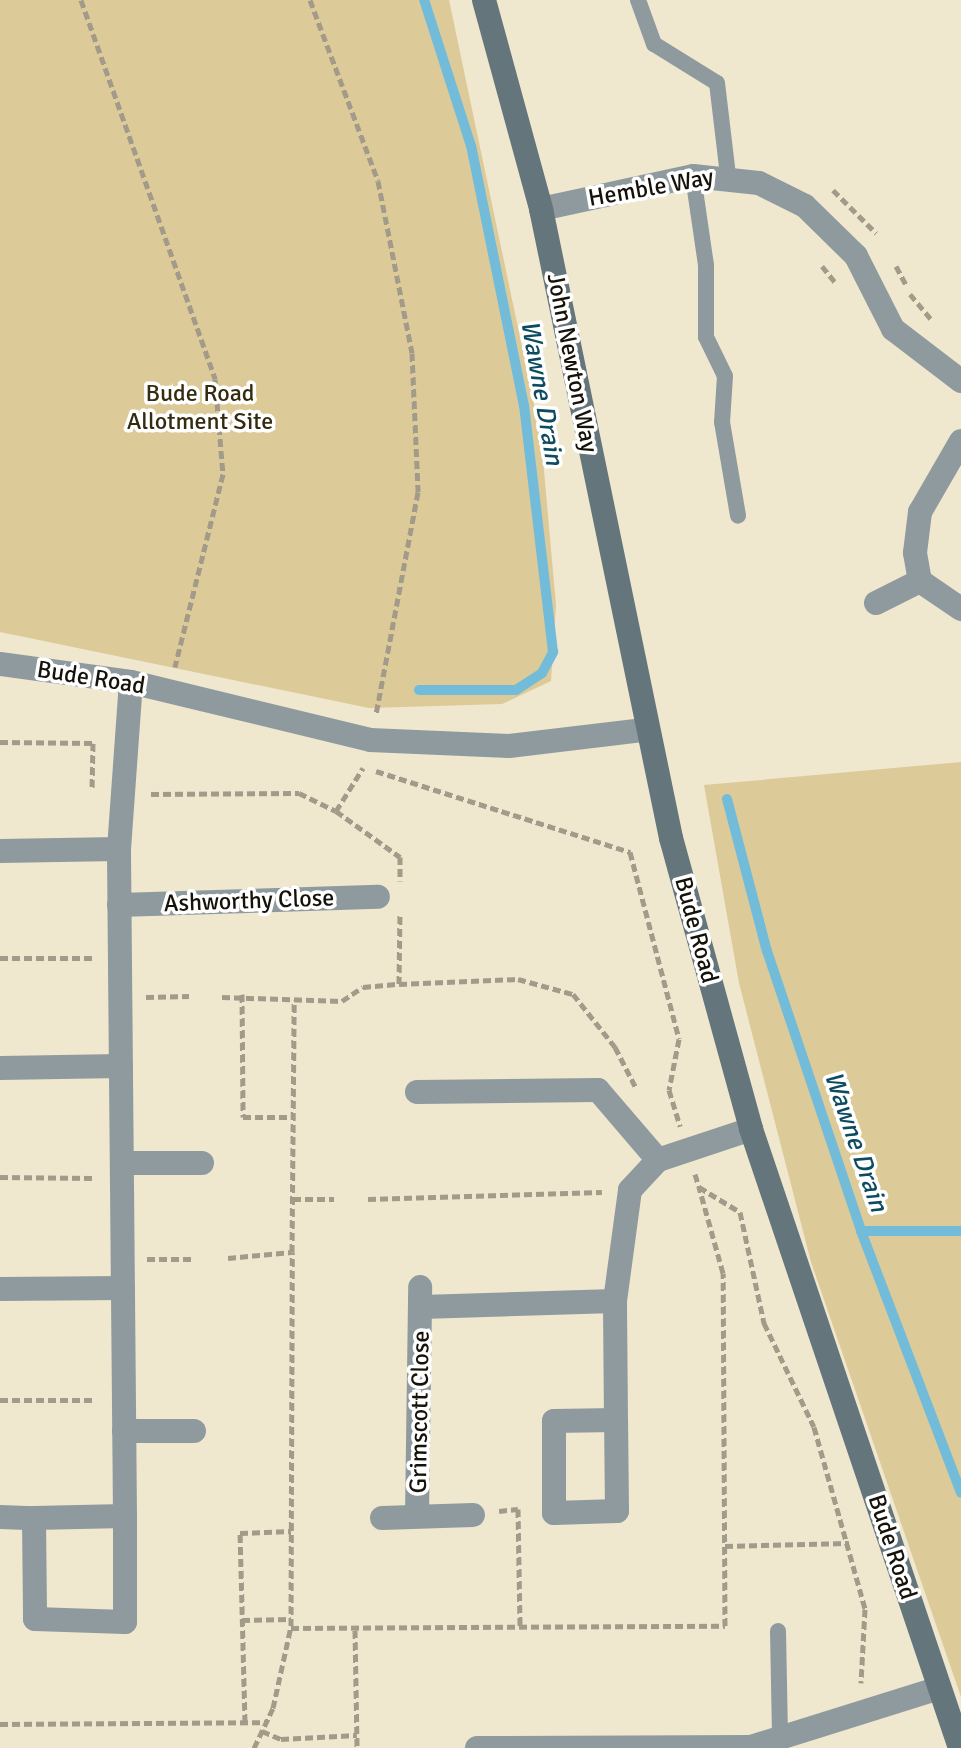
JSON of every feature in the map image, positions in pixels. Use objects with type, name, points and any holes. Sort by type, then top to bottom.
[{"type":"street","name":"John Newton Way","points":[[484,0],[541,209],[644,730]]},
{"type":"street","name":"Hemble Way","points":[[541,209],[693,176],[728,175],[805,206],[856,256],[893,329],[961,381]]},
{"type":"street","points":[[920,581],[920,512],[961,441]]},
{"type":"street","points":[[876,603],[920,581]]},
{"type":"street","points":[[920,581],[961,609]]},
{"type":"street","name":"Bude Road","points":[[0,664],[131,682],[370,740],[509,746],[644,730],[751,1129],[960,1748]]},
{"type":"street","points":[[34,1518],[35,1619],[125,1622],[119,849],[131,682]]},
{"type":"street","points":[[0,851],[119,849]]},
{"type":"street","name":"Ashworthy Close","points":[[119,905],[389,896]]},
{"type":"street","points":[[0,1068],[121,1066]]},
{"type":"street","points":[[417,1092],[598,1090],[658,1160]]},
{"type":"street","points":[[616,1420],[554,1421],[554,1513],[617,1511],[615,1301],[628,1197],[658,1160],[751,1129]]},
{"type":"street","points":[[122,1163],[202,1163]]},
{"type":"street","points":[[0,1289],[123,1288]]},
{"type":"street","name":"Grimscott Close","points":[[417,1516],[421,1297],[615,1301]]},
{"type":"street","points":[[124,1431],[194,1431]]},
{"type":"street","name":"Grimscott Close","points":[[382,1518],[473,1515]]},
{"type":"street","points":[[0,1517],[125,1516]]},
{"type":"street","points":[[477,1748],[751,1747],[780,1738],[820,1736],[939,1688]]},
{"type":"lane","points":[[638,0],[654,44],[717,83],[728,175]]},
{"type":"lane","points":[[693,176],[706,265],[706,337],[725,376],[722,422],[738,516]]},
{"type":"lane","points":[[778,1631],[780,1738]]},
{"type":"path","points":[[81,0],[215,379],[223,474],[169,692]]},
{"type":"path","points":[[310,0],[378,181],[412,353],[418,492],[399,620],[370,740]]},
{"type":"path","points":[[813,254],[842,292]]},
{"type":"path","points":[[336,811],[368,768]]},
{"type":"path","points":[[122,793],[299,793],[336,811],[400,857],[389,896]]},
{"type":"path","points":[[399,984],[400,910]]},
{"type":"path","points":[[0,958],[92,958]]},
{"type":"path","points":[[222,997],[342,1001],[363,987],[518,979],[573,994],[615,1047],[643,1102]]},
{"type":"path","points":[[242,994],[243,1117],[294,1117]]},
{"type":"path","points":[[120,997],[189,996]]},
{"type":"path","points":[[254,1748],[267,1722],[291,1619],[294,1000]]},
{"type":"path","points":[[0,1177],[92,1178]]},
{"type":"path","points":[[368,1199],[628,1197]]},
{"type":"path","points":[[293,1199],[334,1199]]},
{"type":"path","points":[[228,1258],[292,1252]]},
{"type":"path","points":[[122,1259],[195,1259]]},
{"type":"path","points":[[0,1400],[94,1400]]},
{"type":"path","points":[[473,1515],[518,1509],[520,1628]]},
{"type":"path","points":[[245,1722],[240,1533],[291,1531]]},
{"type":"path","points":[[725,1546],[850,1543]]},
{"type":"path","points":[[242,1620],[291,1619]]},
{"type":"path","points":[[355,1630],[357,1748]]},
{"type":"path","points":[[0,1724],[267,1722]]},
{"type":"path","points":[[262,1731],[281,1739],[357,1735]]},
{"type":"green space","name":"Bude Road Allotment Site","points":[[0,0],[449,0],[541,437],[556,605],[551,681],[502,704],[369,708],[0,632]]},
{"type":"green space","points":[[961,762],[961,1697],[811,1262],[739,983],[704,785]]},
{"type":"waterway","name":"Wawne Drain","points":[[419,690],[516,690],[542,673],[553,652],[524,406],[471,146],[424,0]]},
{"type":"waterway","name":"Wawne Drain","points":[[727,799],[767,951],[861,1231],[961,1493]]},
{"type":"waterway","points":[[861,1231],[961,1231]]}]
